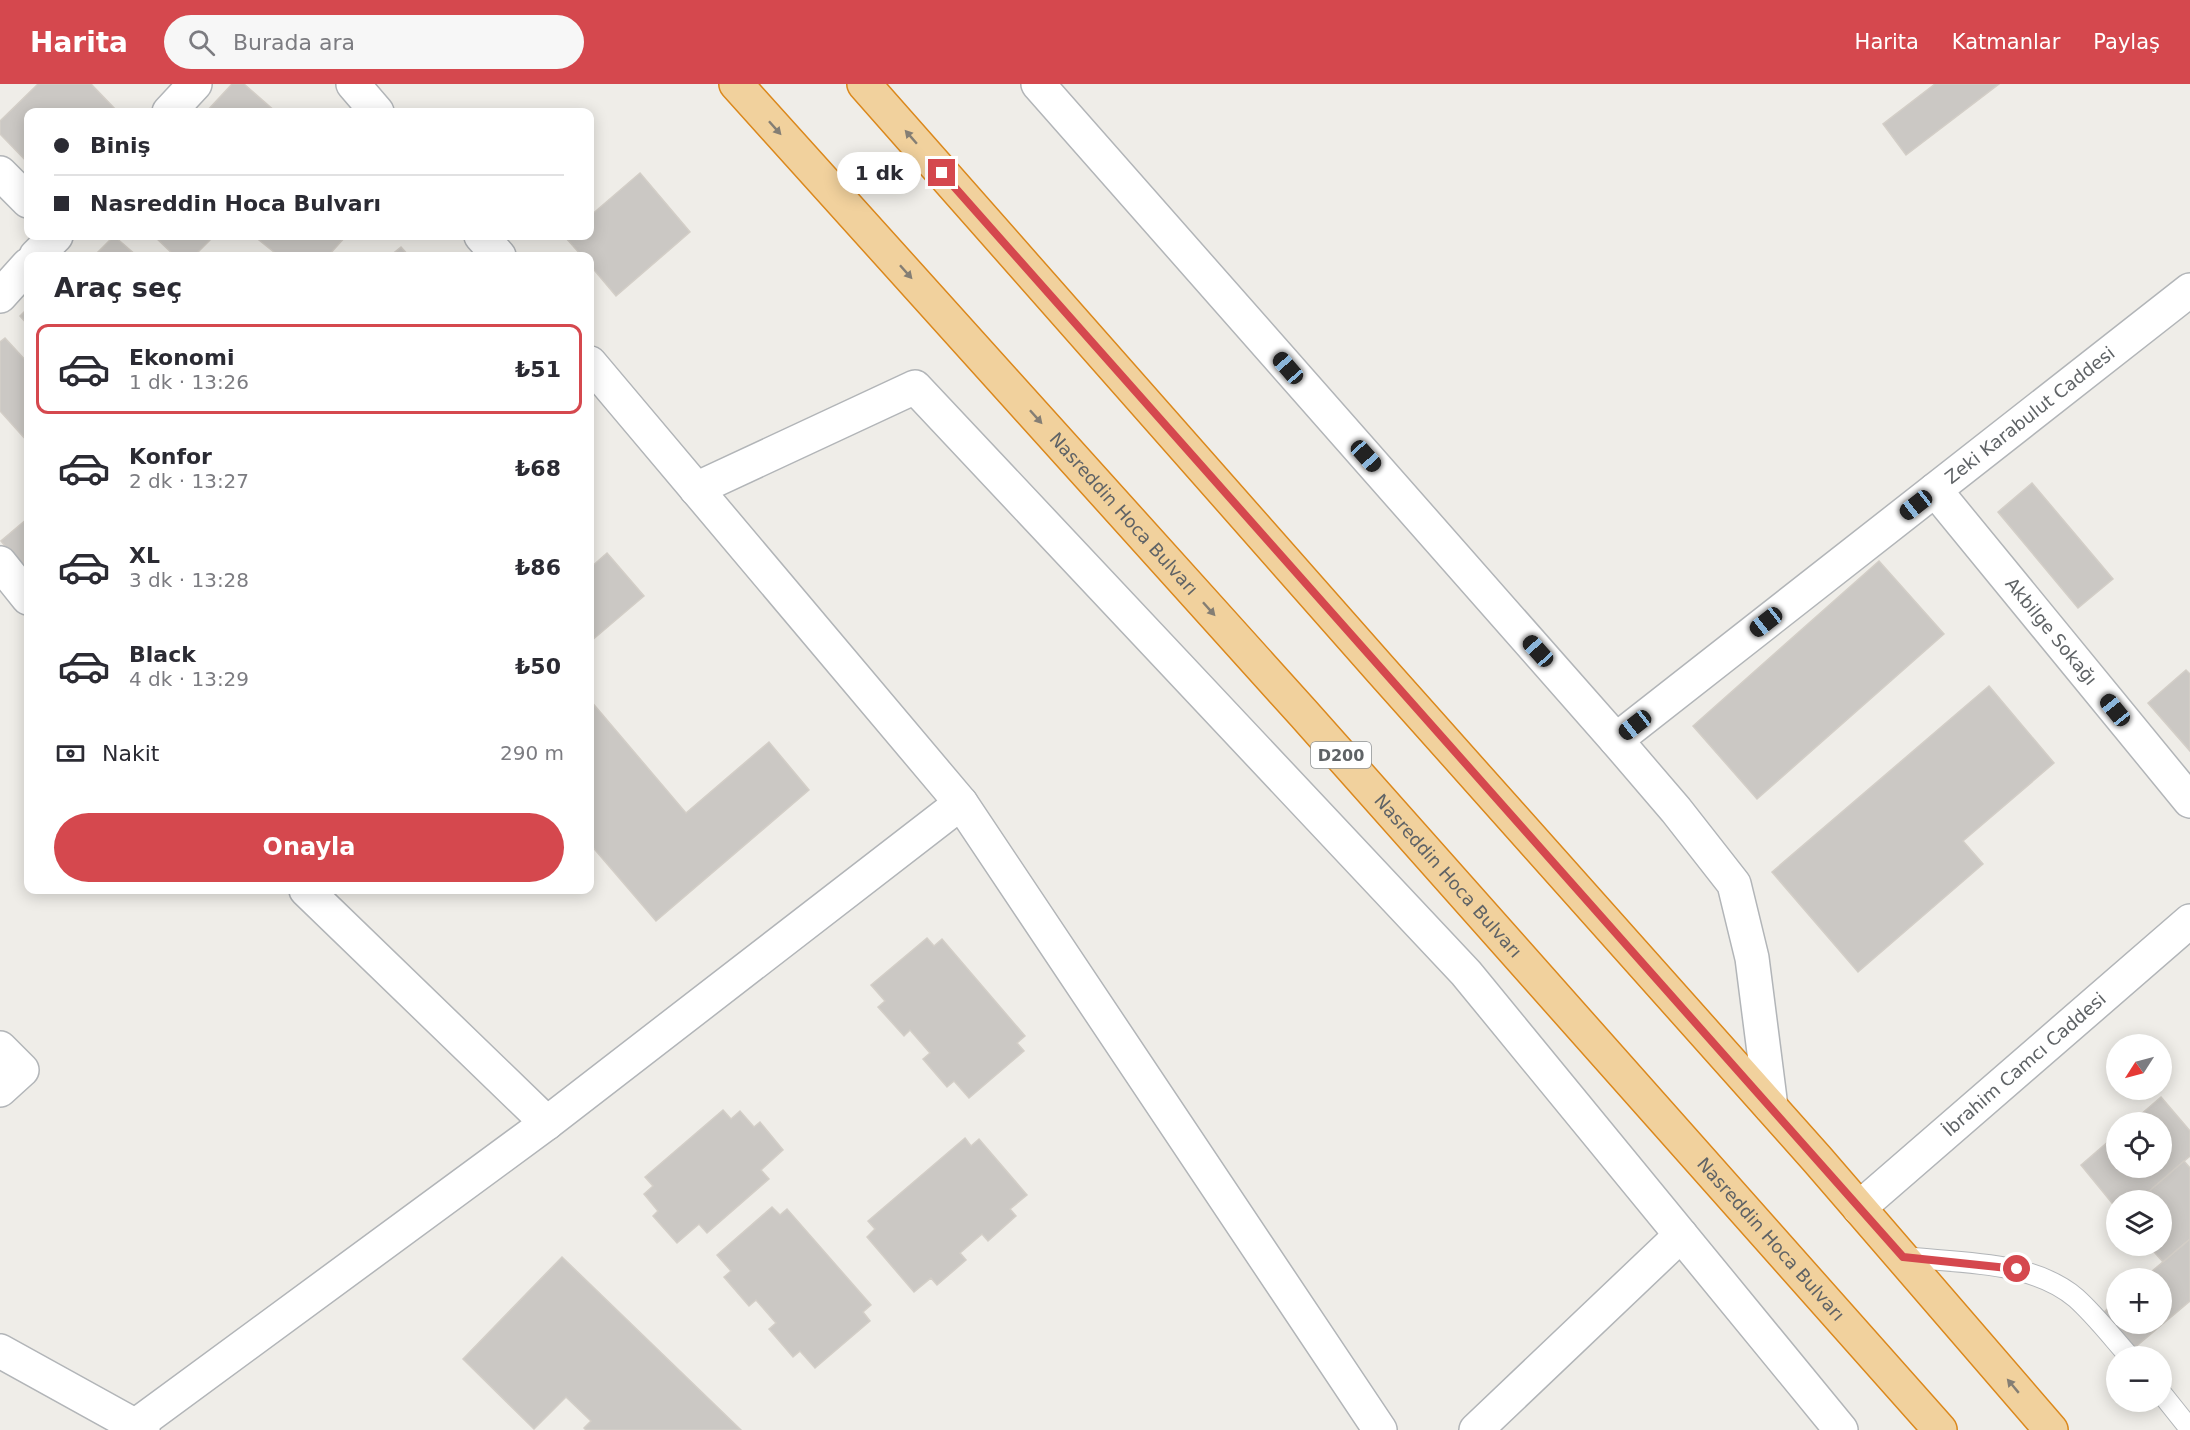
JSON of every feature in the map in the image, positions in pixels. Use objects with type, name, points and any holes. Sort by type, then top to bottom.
[{"type":"highway","name":"Nasreddin Hoca Bulvarı","points":[[736,84],[1328,741],[1940,1430]]},
{"type":"highway","points":[[864,84],[1381,670],[1771,1107],[2051,1430]]},
{"type":"street","points":[[173,108],[195,84]]},
{"type":"street","points":[[353,84],[374,108]]},
{"type":"street","points":[[1038,84],[1616,740],[1676,810],[1734,884],[1752,958],[1771,1107]]},
{"type":"street","points":[[0,173],[24,197]]},
{"type":"street","points":[[40,252],[52,240]]},
{"type":"street","points":[[485,240],[495,252]]},
{"type":"street","points":[[0,296],[24,269]]},
{"type":"street","name":"Zeki Karabulut Caddesi","points":[[1616,740],[2190,290]]},
{"type":"street","points":[[594,368],[961,803],[1380,1430]]},
{"type":"street","points":[[696,489],[915,387],[1466,973],[1841,1430]]},
{"type":"street","name":"Akbilge Sokağı","points":[[1935,490],[2190,801]]},
{"type":"street","points":[[0,563],[24,593]]},
{"type":"street","points":[[0,1351],[139,1428],[547,1123],[961,803]]},
{"type":"street","points":[[310,894],[547,1123]]},
{"type":"street","name":"İbrahim Camcı Caddesi","points":[[1859,1208],[2190,921]]},
{"type":"street","points":[[0,1048],[22,1070],[0,1090]]},
{"type":"street","points":[[1476,1430],[1681,1235]]},
{"type":"lane","points":[[1903,1257],[2017,1269],[2045,1280],[2075,1297],[2120,1346]]},
{"type":"lane","points":[[2172,1406],[2190,1429]]},
{"type":"building","points":[[38,84],[91,84],[114,108],[24,108],[24,159],[0,134],[0,121]]},
{"type":"building","points":[[232,84],[244,84],[271,108],[210,108]]},
{"type":"building","points":[[1935,84],[1999,84],[1906,155],[1883,124]]},
{"type":"building","points":[[640,173],[690,232],[616,296],[594,270],[594,252],[578,252],[568,240],[594,240],[594,213]]},
{"type":"building","points":[[110,240],[119,240],[132,252],[98,252]]},
{"type":"building","points":[[158,240],[210,240],[198,252],[171,252]]},
{"type":"building","points":[[259,240],[342,240],[332,252],[274,252]]},
{"type":"building","points":[[401,247],[405,252],[395,252]]},
{"type":"building","points":[[5,338],[24,359],[24,438],[0,411],[0,342]]},
{"type":"building","points":[[2032,483],[2113,579],[2078,608],[1998,512]]},
{"type":"building","points":[[24,521],[24,576],[14,557],[1,541]]},
{"type":"building","points":[[607,553],[644,596],[594,639],[594,564]]},
{"type":"building","points":[[1879,561],[1944,634],[1757,799],[1693,726]]},
{"type":"building","points":[[2186,670],[2190,674],[2190,751],[2148,703]]},
{"type":"building","points":[[1989,686],[2054,763],[1963,841],[1983,864],[1858,972],[1772,872]]},
{"type":"building","points":[[594,705],[686,813],[769,742],[809,790],[656,921],[594,849]]},
{"type":"building","points":[[927,938],[934,946],[942,939],[1025,1036],[1017,1043],[1024,1051],[969,1098],[954,1081],[947,1087],[923,1059],[930,1053],[910,1030],[904,1036],[878,1007],[885,1001],[871,985]]},
{"type":"building","points":[[2158,1100],[2164,1100],[2190,1131],[2190,1156],[2172,1172],[2172,1112],[2144,1112]]},
{"type":"building","points":[[723,1110],[731,1119],[740,1111],[754,1127],[760,1122],[783,1150],[761,1170],[769,1179],[707,1233],[699,1224],[677,1243],[653,1216],[658,1211],[644,1194],[653,1186],[645,1177]]},
{"type":"building","points":[[965,1138],[971,1146],[979,1139],[1027,1195],[1010,1209],[1016,1216],[988,1241],[982,1234],[960,1253],[966,1260],[937,1285],[931,1278],[914,1292],[867,1237],[875,1229],[868,1221]]},
{"type":"building","points":[[2106,1144],[2106,1178],[2164,1178],[2151,1190],[2106,1190],[2106,1196],[2081,1165]]},
{"type":"building","points":[[2184,1161],[2190,1168],[2190,1239],[2172,1254],[2172,1190],[2151,1190],[2164,1178],[2172,1178],[2172,1171]]},
{"type":"building","points":[[772,1207],[780,1215],[787,1209],[871,1305],[863,1312],[870,1321],[815,1368],[800,1351],[793,1357],[769,1329],[776,1323],[756,1300],[749,1306],[724,1277],[731,1271],[717,1255]]},
{"type":"building","points":[[2190,1239],[2190,1301],[2172,1316],[2172,1268],[2156,1268]]},
{"type":"building","points":[[2158,1256],[2170,1256],[2163,1262]]},
{"type":"building","points":[[562,1257],[741,1430],[586,1430],[584,1428],[591,1421],[566,1397],[534,1429],[463,1359]]},
{"type":"building","points":[[2120,1334],[2151,1334],[2137,1346],[2130,1346]]},
{"type":"route","points":[[942,173],[1903,1257],[2017,1269]]}]
